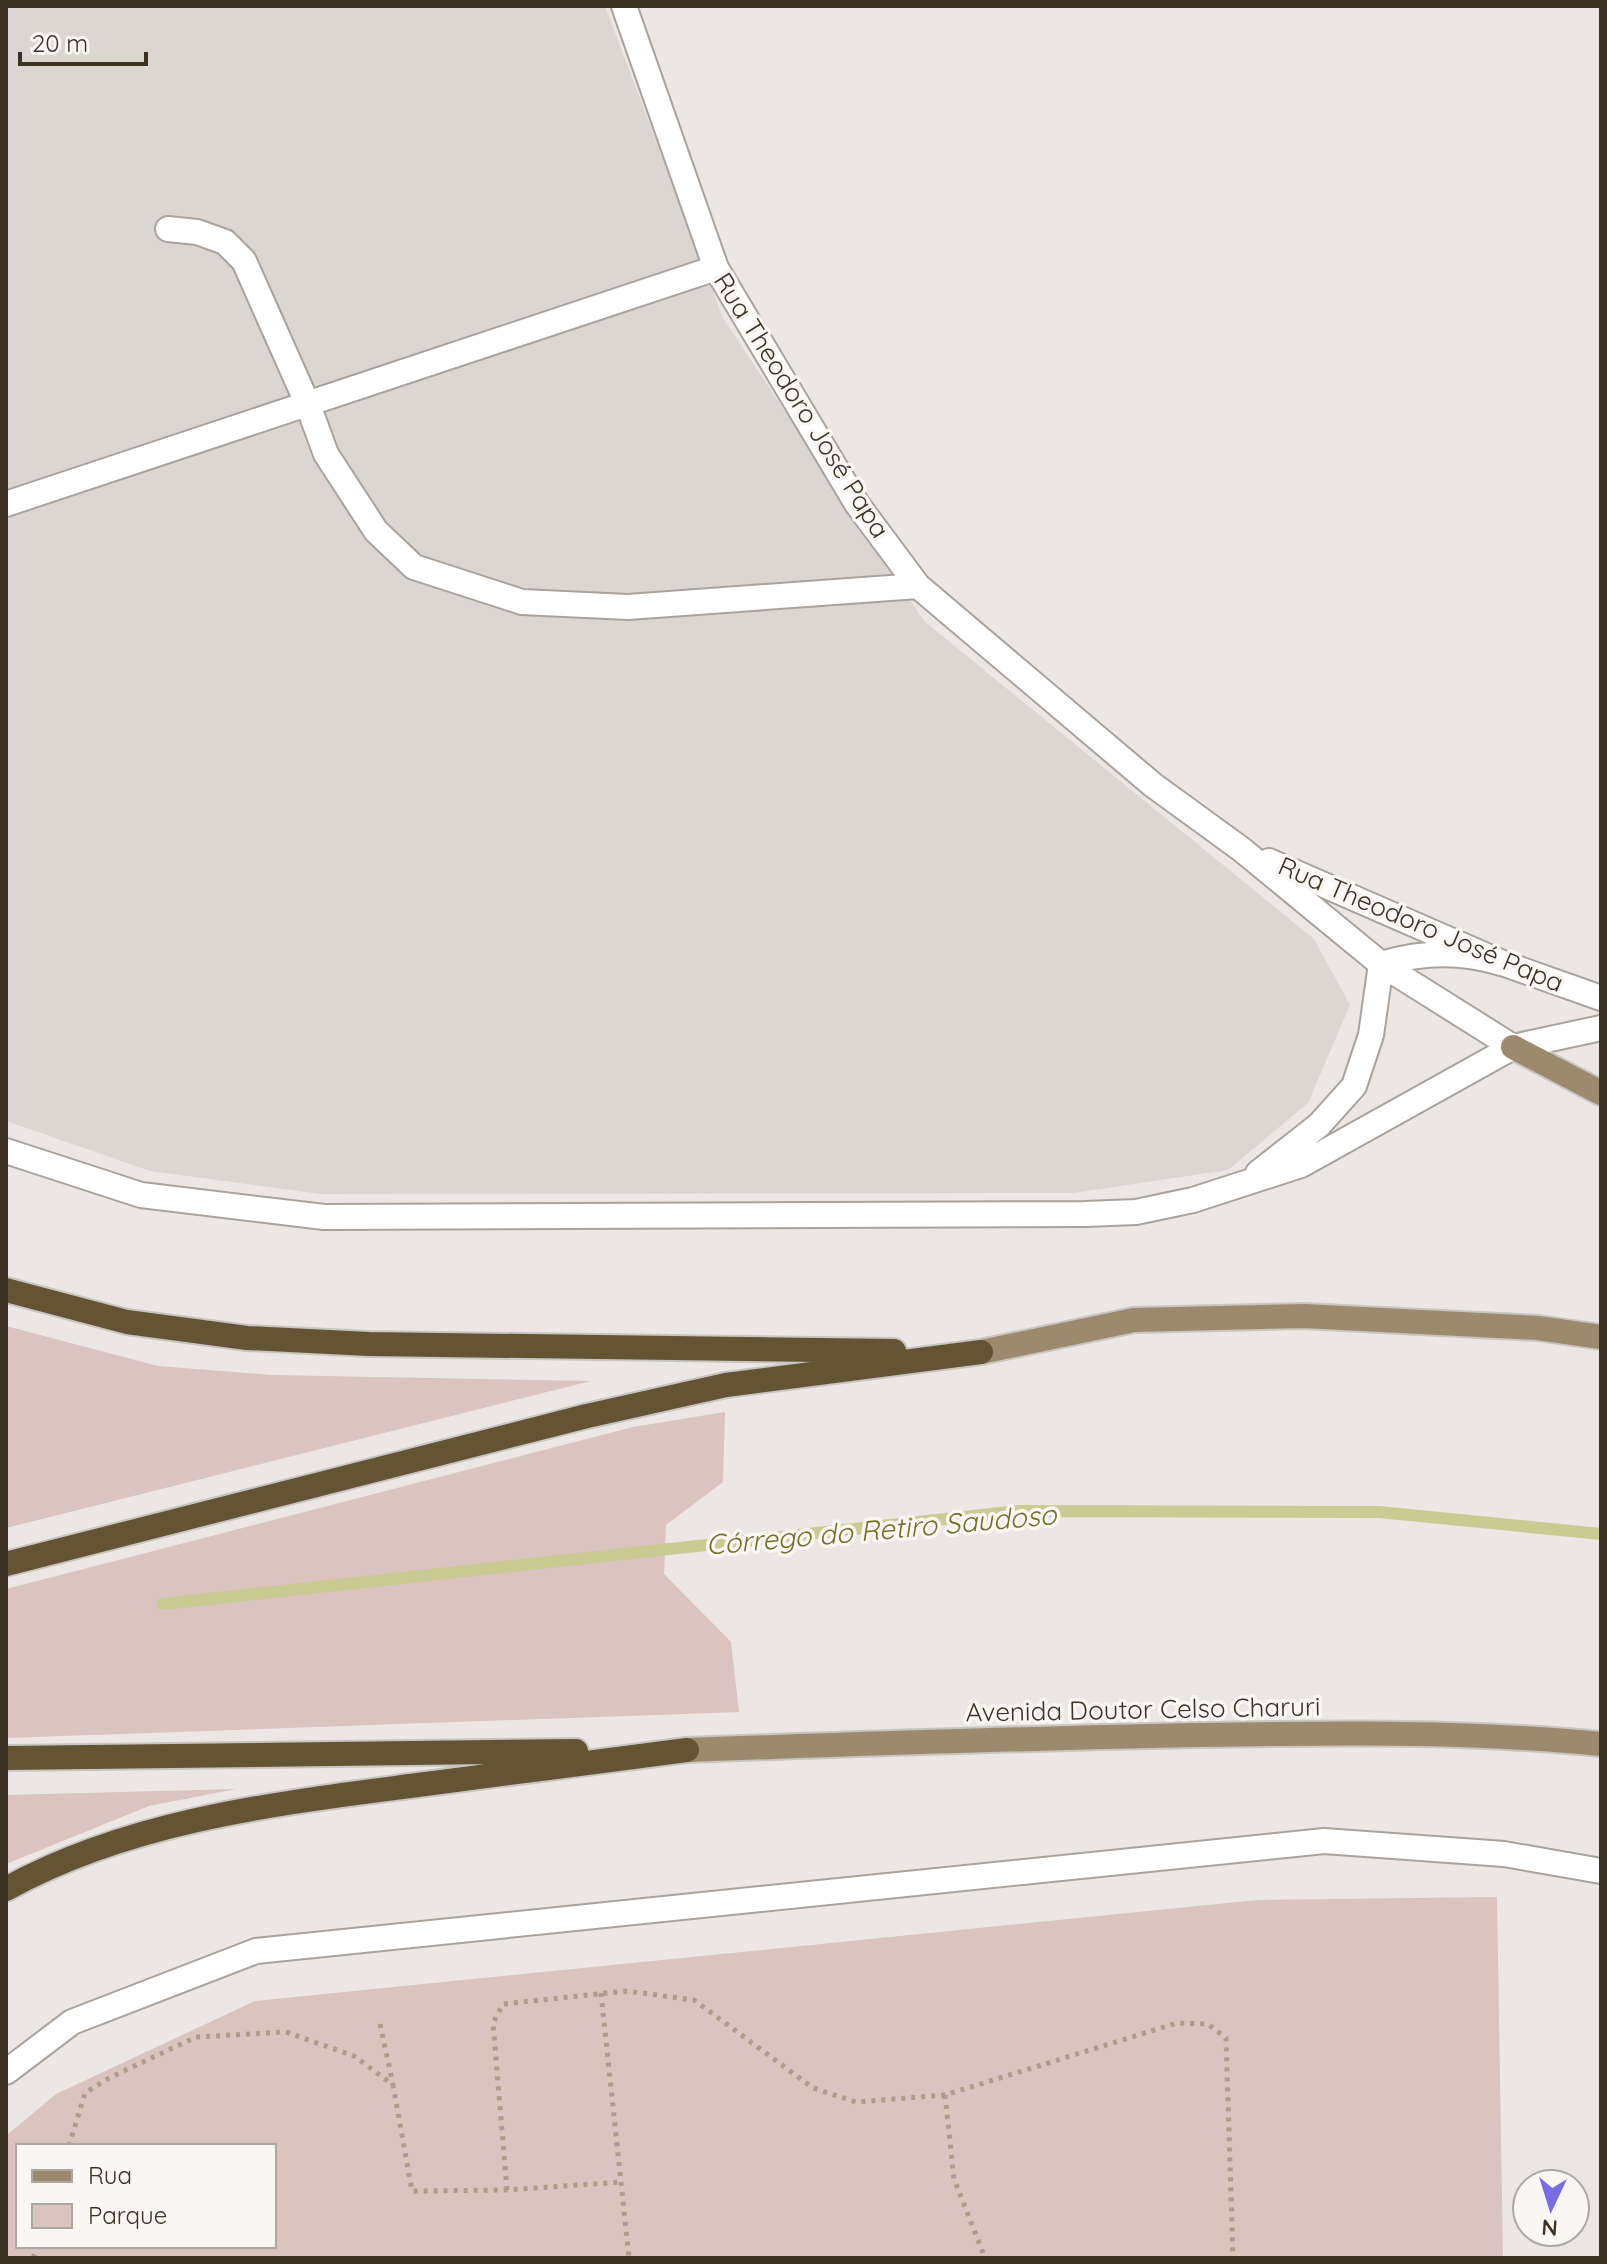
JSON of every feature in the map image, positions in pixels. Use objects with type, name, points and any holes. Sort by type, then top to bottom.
[{"type":"highway","points":[[6,1290],[127,1322],[247,1338],[369,1344],[981,1352]]},
{"type":"highway","points":[[6,1564],[587,1416],[726,1385],[981,1352]]},
{"type":"highway","points":[[6,1758],[687,1750]]},
{"type":"highway","points":[[6,1889],[33,1874],[104,1846],[186,1823],[292,1801],[687,1750]]},
{"type":"main road","points":[[1513,1047],[1601,1093]]},
{"type":"main road","points":[[981,1352],[1150,1319],[1304,1316],[1538,1328],[1601,1337]]},
{"type":"main road","name":"Avenida Doutor Celso Charuri","points":[[687,1750],[1314,1733],[1546,1739],[1601,1744]]},
{"type":"street","name":"Rua Theodoro José Papa","points":[[624,6],[716,268],[857,504],[918,586],[1153,785],[1241,849],[1381,964],[1513,1047]]},
{"type":"street","points":[[168,229],[197,232],[225,242],[244,261],[308,405],[326,454],[376,531],[414,567],[522,602],[628,607],[918,586]]},
{"type":"street","points":[[6,504],[716,268]]},
{"type":"street","name":"Rua Theodoro José Papa","points":[[1241,849],[1505,964],[1601,998]]},
{"type":"street","points":[[1240,1187],[1319,1125],[1354,1086],[1371,1035],[1381,964],[1405,957],[1456,952],[1505,964]]},
{"type":"street","points":[[6,1151],[141,1195],[324,1217],[1136,1212],[1240,1187],[1301,1165],[1513,1047],[1601,1028]]},
{"type":"street","points":[[6,2072],[72,2022],[256,1951],[1324,1841],[1504,1854],[1601,1871]]},
{"type":"path","points":[[507,2190],[493,2023],[503,2004],[626,1991],[694,2000],[813,2088],[856,2102],[945,2095],[1177,2023],[1208,2024],[1226,2038],[1233,2258]]},
{"type":"path","points":[[601,1993],[629,2258]]},
{"type":"path","points":[[380,2024],[412,2191],[507,2190],[622,2182]]},
{"type":"path","points":[[70,2144],[85,2093],[109,2078],[196,2037],[286,2032],[354,2056],[393,2085]]},
{"type":"path","points":[[945,2095],[954,2179],[985,2258]]},
{"type":"shaded area","points":[[6,6],[605,6],[723,318],[924,621],[1314,939],[1350,1005],[1308,1103],[1228,1170],[1074,1193],[320,1194],[150,1171],[6,1121]]},
{"type":"green space","points":[[6,1326],[158,1366],[272,1375],[591,1381],[6,1528]]},
{"type":"green space","points":[[725,1412],[723,1482],[666,1525],[664,1574],[731,1642],[739,1712],[6,1738],[6,1589],[633,1427]]},
{"type":"green space","points":[[236,1789],[149,1806],[6,1864],[6,1795]]},
{"type":"green space","points":[[1497,1897],[1503,2258],[6,2258],[6,2136],[56,2094],[255,2001],[1257,1900]]},
{"type":"waterway","name":"Córrego do Retiro Saudoso","points":[[163,1604],[1019,1511],[1379,1512],[1601,1534]]}]
